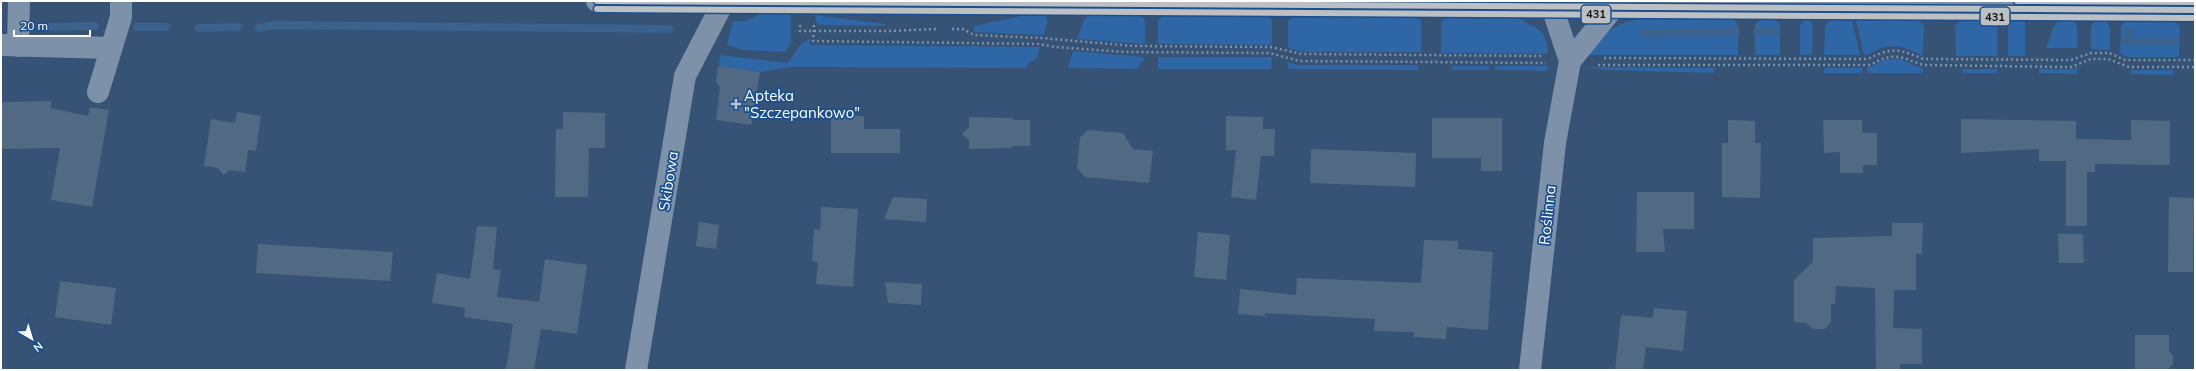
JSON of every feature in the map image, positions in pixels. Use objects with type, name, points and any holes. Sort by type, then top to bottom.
[{"type":"street","points":[[19,1],[10,46],[111,48]]},
{"type":"street","points":[[98,92],[121,16],[121,1]]},
{"type":"street","points":[[597,1],[1079,2],[1552,7],[1614,7],[1667,4],[2043,5],[2195,10]]},
{"type":"street","name":"Skibowa","points":[[636,370],[685,76],[724,1]]},
{"type":"street","name":"Roślinna","points":[[1530,370],[1555,143],[1570,60],[1552,7]]},
{"type":"street","name":"Roślinna","points":[[1570,60],[1614,7]]},
{"type":"path","points":[[814,2],[813,41],[1039,44],[1055,47],[1125,52],[1270,53],[1300,61],[1553,63],[1588,58],[1868,59],[1884,50],[1904,51],[1923,59],[2071,60],[2091,52],[2109,53],[2125,60],[2195,60]]},
{"type":"path","points":[[800,31],[888,31],[943,29]]},
{"type":"path","points":[[950,29],[963,29],[974,35],[1041,38],[1134,46],[1270,47],[1302,54],[1551,56],[1584,65],[1870,65],[1886,56],[1900,57],[1923,65],[2071,67],[2091,59],[2108,59],[2129,67],[2195,67]]},
{"type":"shaded area","points":[[791,13],[791,43],[785,52],[743,50],[727,45],[733,21],[746,21],[760,14]]},
{"type":"shaded area","points":[[815,15],[885,24],[885,26],[820,25],[816,22]]},
{"type":"shaded area","points":[[1020,16],[1046,16],[1048,20],[1044,35],[974,32],[974,26]]},
{"type":"shaded area","points":[[1088,16],[1142,16],[1145,20],[1145,44],[1077,39],[1084,20]]},
{"type":"shaded area","points":[[1162,16],[1268,17],[1272,21],[1272,45],[1158,44],[1158,20]]},
{"type":"shaded area","points":[[1293,17],[1418,17],[1421,22],[1421,52],[1303,52],[1288,48],[1288,21]]},
{"type":"shaded area","points":[[1445,18],[1519,18],[1540,30],[1546,38],[1548,54],[1441,53],[1441,22]]},
{"type":"shaded area","points":[[1639,19],[1733,19],[1738,25],[1738,55],[1588,55],[1609,31],[1621,24]]},
{"type":"shaded area","points":[[1760,20],[1775,20],[1780,25],[1780,55],[1755,55],[1755,25]]},
{"type":"shaded area","points":[[1805,20],[1809,20],[1813,25],[1812,55],[1800,55],[1800,25]]},
{"type":"shaded area","points":[[1830,20],[1852,20],[1860,55],[1824,55],[1825,25]]},
{"type":"shaded area","points":[[1856,20],[1919,20],[1924,26],[1923,56],[1895,46],[1881,48],[1870,54],[1864,55]]},
{"type":"shaded area","points":[[1961,20],[1993,20],[1997,26],[1997,56],[1956,56],[1955,26]]},
{"type":"shaded area","points":[[2013,20],[2025,20],[2025,56],[2008,56],[2008,26]]},
{"type":"shaded area","points":[[2073,20],[2077,26],[2077,48],[2046,48],[2054,26],[2059,21]]},
{"type":"shaded area","points":[[2095,20],[2106,21],[2110,26],[2110,50],[2091,49],[2091,26]]},
{"type":"shaded area","points":[[2125,21],[2175,21],[2180,27],[2179,57],[2128,57],[2120,54],[2121,26]]},
{"type":"shaded area","points":[[810,38],[810,45],[1040,47],[1037,58],[1028,64],[1027,68],[790,67],[760,72],[719,66],[720,55],[788,63],[801,44]]},
{"type":"shaded area","points":[[1073,51],[1145,57],[1137,69],[1068,68]]},
{"type":"shaded area","points":[[1158,57],[1272,57],[1271,69],[1158,69]]},
{"type":"shaded area","points":[[1886,59],[1901,59],[1923,69],[1923,73],[1867,73],[1867,68]]},
{"type":"shaded area","points":[[1288,62],[1299,65],[1418,65],[1418,70],[1288,69]]},
{"type":"shaded area","points":[[1452,66],[1489,66],[1489,70],[1451,70]]},
{"type":"shaded area","points":[[1495,66],[1549,66],[1546,71],[1495,70]]},
{"type":"shaded area","points":[[1582,67],[1714,68],[1714,73],[1606,70]]},
{"type":"shaded area","points":[[2077,67],[2077,74],[2039,73],[2039,69],[2073,69]]},
{"type":"shaded area","points":[[1824,68],[1863,68],[1862,73],[1824,73]]},
{"type":"shaded area","points":[[1962,69],[1997,69],[1997,73],[1963,73]]},
{"type":"shaded area","points":[[2131,70],[2173,70],[2173,75],[2131,74]]},
{"type":"building","name":"Apteka \"Szczepankowo\"","points":[[718,66],[760,72],[751,125],[716,120],[720,87],[716,82]]},
{"type":"building","points":[[51,101],[51,108],[88,116],[90,107],[109,110],[92,207],[51,200],[60,148],[1,149],[1,102]]},
{"type":"building","points":[[237,112],[261,116],[256,151],[248,150],[245,172],[230,170],[223,175],[218,168],[204,166],[211,119],[235,123]]},
{"type":"building","points":[[563,112],[605,113],[605,148],[589,148],[588,197],[555,197],[556,129],[563,129]]},
{"type":"building","points":[[831,116],[864,116],[864,129],[900,129],[900,153],[831,153]]},
{"type":"building","points":[[1226,116],[1263,117],[1263,129],[1275,129],[1274,156],[1261,156],[1256,200],[1231,197],[1236,150],[1226,150]]},
{"type":"building","points":[[969,117],[1030,120],[1030,146],[969,149],[969,140],[962,134],[969,127]]},
{"type":"building","points":[[1432,118],[1502,118],[1502,171],[1481,171],[1481,158],[1432,158]]},
{"type":"building","points":[[1961,119],[2076,121],[2076,139],[2131,140],[2131,120],[2170,121],[2170,165],[2095,164],[2095,172],[2087,172],[2087,226],[2066,226],[2066,161],[2039,161],[2039,149],[1961,153]]},
{"type":"building","points":[[1728,120],[1755,121],[1755,143],[1761,143],[1760,198],[1722,197],[1722,143],[1728,143]]},
{"type":"building","points":[[1823,120],[1862,120],[1862,133],[1877,133],[1877,165],[1863,165],[1863,173],[1840,173],[1840,152],[1824,153]]},
{"type":"building","points":[[1088,130],[1123,133],[1133,149],[1153,151],[1149,183],[1085,177],[1077,168],[1080,137]]},
{"type":"building","points":[[1311,149],[1416,153],[1415,187],[1310,183]]},
{"type":"building","points":[[1637,192],[1694,192],[1694,229],[1663,229],[1665,252],[1636,252]]},
{"type":"building","points":[[893,197],[927,199],[926,222],[884,219]]},
{"type":"building","points":[[2169,197],[2194,198],[2193,272],[2168,272]]},
{"type":"building","points":[[821,207],[858,209],[853,287],[816,284],[818,262],[812,261],[814,229],[820,230]]},
{"type":"building","points":[[699,222],[719,225],[716,249],[696,246]]},
{"type":"building","points":[[1892,223],[1923,223],[1922,254],[1916,253],[1916,290],[1894,290],[1893,328],[1922,329],[1922,364],[1900,364],[1900,370],[1876,370],[1875,288],[1836,286],[1835,304],[1831,304],[1831,322],[1825,329],[1813,329],[1806,323],[1794,322],[1794,280],[1813,262],[1813,238],[1892,236]]},
{"type":"building","points":[[477,226],[497,227],[493,269],[501,270],[497,297],[539,302],[545,259],[587,265],[577,334],[541,329],[534,370],[506,370],[513,324],[464,317],[465,308],[432,303],[437,273],[470,279]]},
{"type":"building","points":[[1198,232],[1230,235],[1226,280],[1194,277]]},
{"type":"building","points":[[2058,234],[2083,234],[2084,263],[2059,263]]},
{"type":"building","points":[[1424,240],[1458,241],[1458,249],[1493,252],[1488,330],[1447,327],[1446,339],[1413,337],[1414,332],[1374,331],[1375,319],[1265,313],[1265,316],[1238,314],[1240,289],[1296,295],[1297,278],[1421,283]]},
{"type":"building","points":[[258,244],[393,252],[390,281],[256,273]]},
{"type":"building","points":[[60,281],[116,288],[111,325],[55,317]]},
{"type":"building","points":[[885,282],[922,284],[921,305],[888,303]]},
{"type":"building","points":[[1654,308],[1687,311],[1683,351],[1646,347],[1643,370],[1615,370],[1621,315],[1653,318]]},
{"type":"building","points":[[2135,335],[2169,335],[2169,351],[2173,356],[2173,364],[2167,370],[2135,370]]},
{"type":"waterway","points":[[259,28],[274,25],[669,29]]},
{"type":"waterway","points":[[50,27],[95,26]]},
{"type":"waterway","points":[[137,27],[166,27]]},
{"type":"waterway","points":[[199,28],[238,27]]},
{"type":"waterway","points":[[1643,33],[1736,32]]},
{"type":"waterway","points":[[1757,32],[1775,32]]},
{"type":"waterway","points":[[2129,32],[2129,41]]},
{"type":"waterway","points":[[2124,41],[2175,41]]},
{"type":"transit line","points":[[597,1],[2195,10]]},
{"type":"transit line","points":[[2017,1],[2195,2]]},
{"type":"transit line","name":"431","points":[[597,9],[2195,18]]},
{"type":"place","name":"Apteka \"Szczepankowo\"","points":[[736,104]]}]
